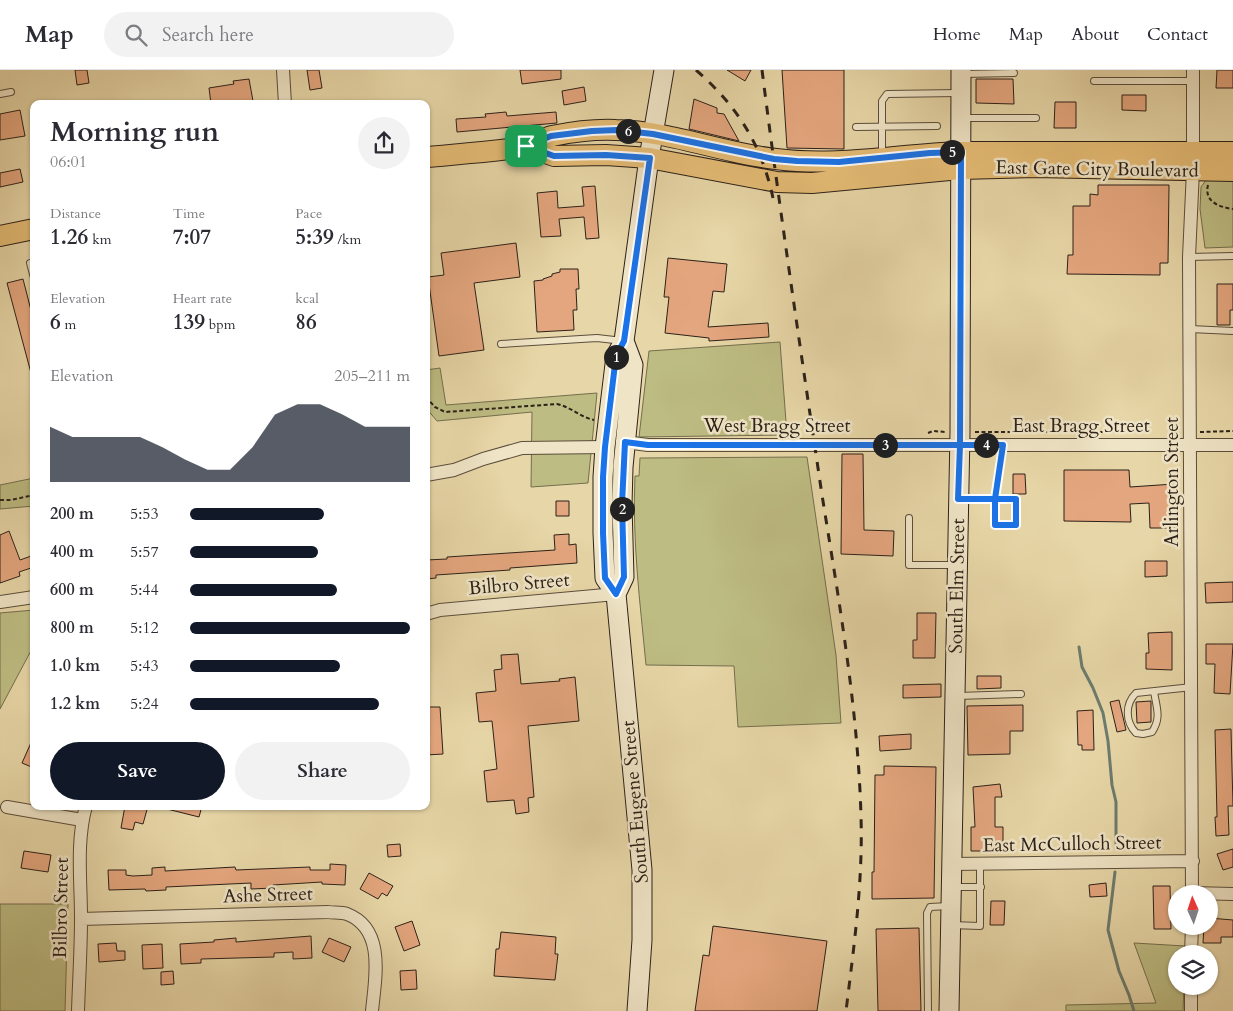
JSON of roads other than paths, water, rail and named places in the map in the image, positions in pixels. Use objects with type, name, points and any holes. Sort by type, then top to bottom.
[{"type":"main road","name":"South Eugene Street","points":[[636,1011],[642,940],[642,878],[616,594],[605,578],[603,503],[605,447],[616,356],[624,341],[653,134],[664,70]]},
{"type":"main road","name":"South Elm Street","points":[[949,1011],[960,445],[961,79]]},
{"type":"main road","points":[[430,157],[526,146],[551,136],[617,130],[653,134],[774,159],[839,162],[930,153],[961,161]]},
{"type":"main road","points":[[526,146],[554,156],[606,155],[650,158],[777,182],[822,182],[961,161]]},
{"type":"main road","name":"East Gate City Boulevard","points":[[961,161],[1035,167],[1193,161],[1233,152]]},
{"type":"main road","name":"East Gate City Boulevard","points":[[1193,161],[1233,171]]},
{"type":"main road","points":[[0,236],[30,230]]},
{"type":"main road","name":"South Eugene Street","points":[[616,594],[624,577],[622,504],[625,442],[633,365],[624,341]]},
{"type":"street","points":[[283,70],[285,100]]},
{"type":"street","name":"Arlington Street","points":[[1192,885],[1190,256],[1193,75]]},
{"type":"street","name":"West Bragg Street","points":[[625,442],[648,445],[960,445]]},
{"type":"street","name":"East Bragg Street","points":[[960,445],[1233,445]]},
{"type":"street","points":[[430,474],[454,470],[483,459],[522,448],[605,447]]},
{"type":"street","name":"Bilbro Street","points":[[430,613],[460,608],[616,594]]},
{"type":"street","points":[[0,602],[30,598]]},
{"type":"street","points":[[7,808],[82,820]]},
{"type":"street","name":"Bilbro Street","points":[[78,1011],[81,919],[80,855],[82,820],[85,810]]},
{"type":"street","name":"East McCulloch Street","points":[[951,864],[1193,862]]},
{"type":"street","points":[[1218,894],[1233,894]]},
{"type":"street","name":"Ashe Street","points":[[81,919],[328,912],[347,914],[362,924],[370,934],[375,947],[375,984],[372,1011]]},
{"type":"street","points":[[1191,995],[1191,1011]]},
{"type":"lane","points":[[882,158],[882,100],[887,94],[961,79],[1014,73]]},
{"type":"lane","points":[[1094,81],[1193,75]]},
{"type":"lane","points":[[0,94],[11,92]]},
{"type":"lane","points":[[961,118],[1036,118]]},
{"type":"lane","points":[[856,127],[937,126]]},
{"type":"lane","points":[[1190,256],[1233,256]]},
{"type":"lane","points":[[1190,329],[1233,331]]},
{"type":"lane","points":[[501,344],[597,338],[624,341]]},
{"type":"lane","points":[[958,499],[995,499],[1016,499],[1016,525],[995,525],[995,499],[1003,445]]},
{"type":"lane","points":[[909,518],[909,565],[957,565]]},
{"type":"lane","points":[[1154,691],[1158,708],[1157,725],[1152,732],[1136,733],[1128,721],[1129,703],[1136,693],[1154,691],[1192,687]]},
{"type":"lane","points":[[954,696],[1021,694]]},
{"type":"lane","points":[[950,925],[980,926],[980,864]]},
{"type":"lane","points":[[951,887],[981,887]]},
{"type":"lane","points":[[928,1011],[927,913],[930,907],[950,906]]},
{"type":"waterway","points":[[1079,647],[1082,667],[1103,713],[1112,785],[1116,802],[1116,848]]},
{"type":"waterway","points":[[1115,872],[1108,930],[1119,971],[1134,1011]]},
{"type":"railway","points":[[696,70],[724,97],[745,127],[762,160],[773,198]]},
{"type":"railway","points":[[762,70],[822,495],[847,655],[856,736],[861,816],[861,865],[846,1011]]}]
